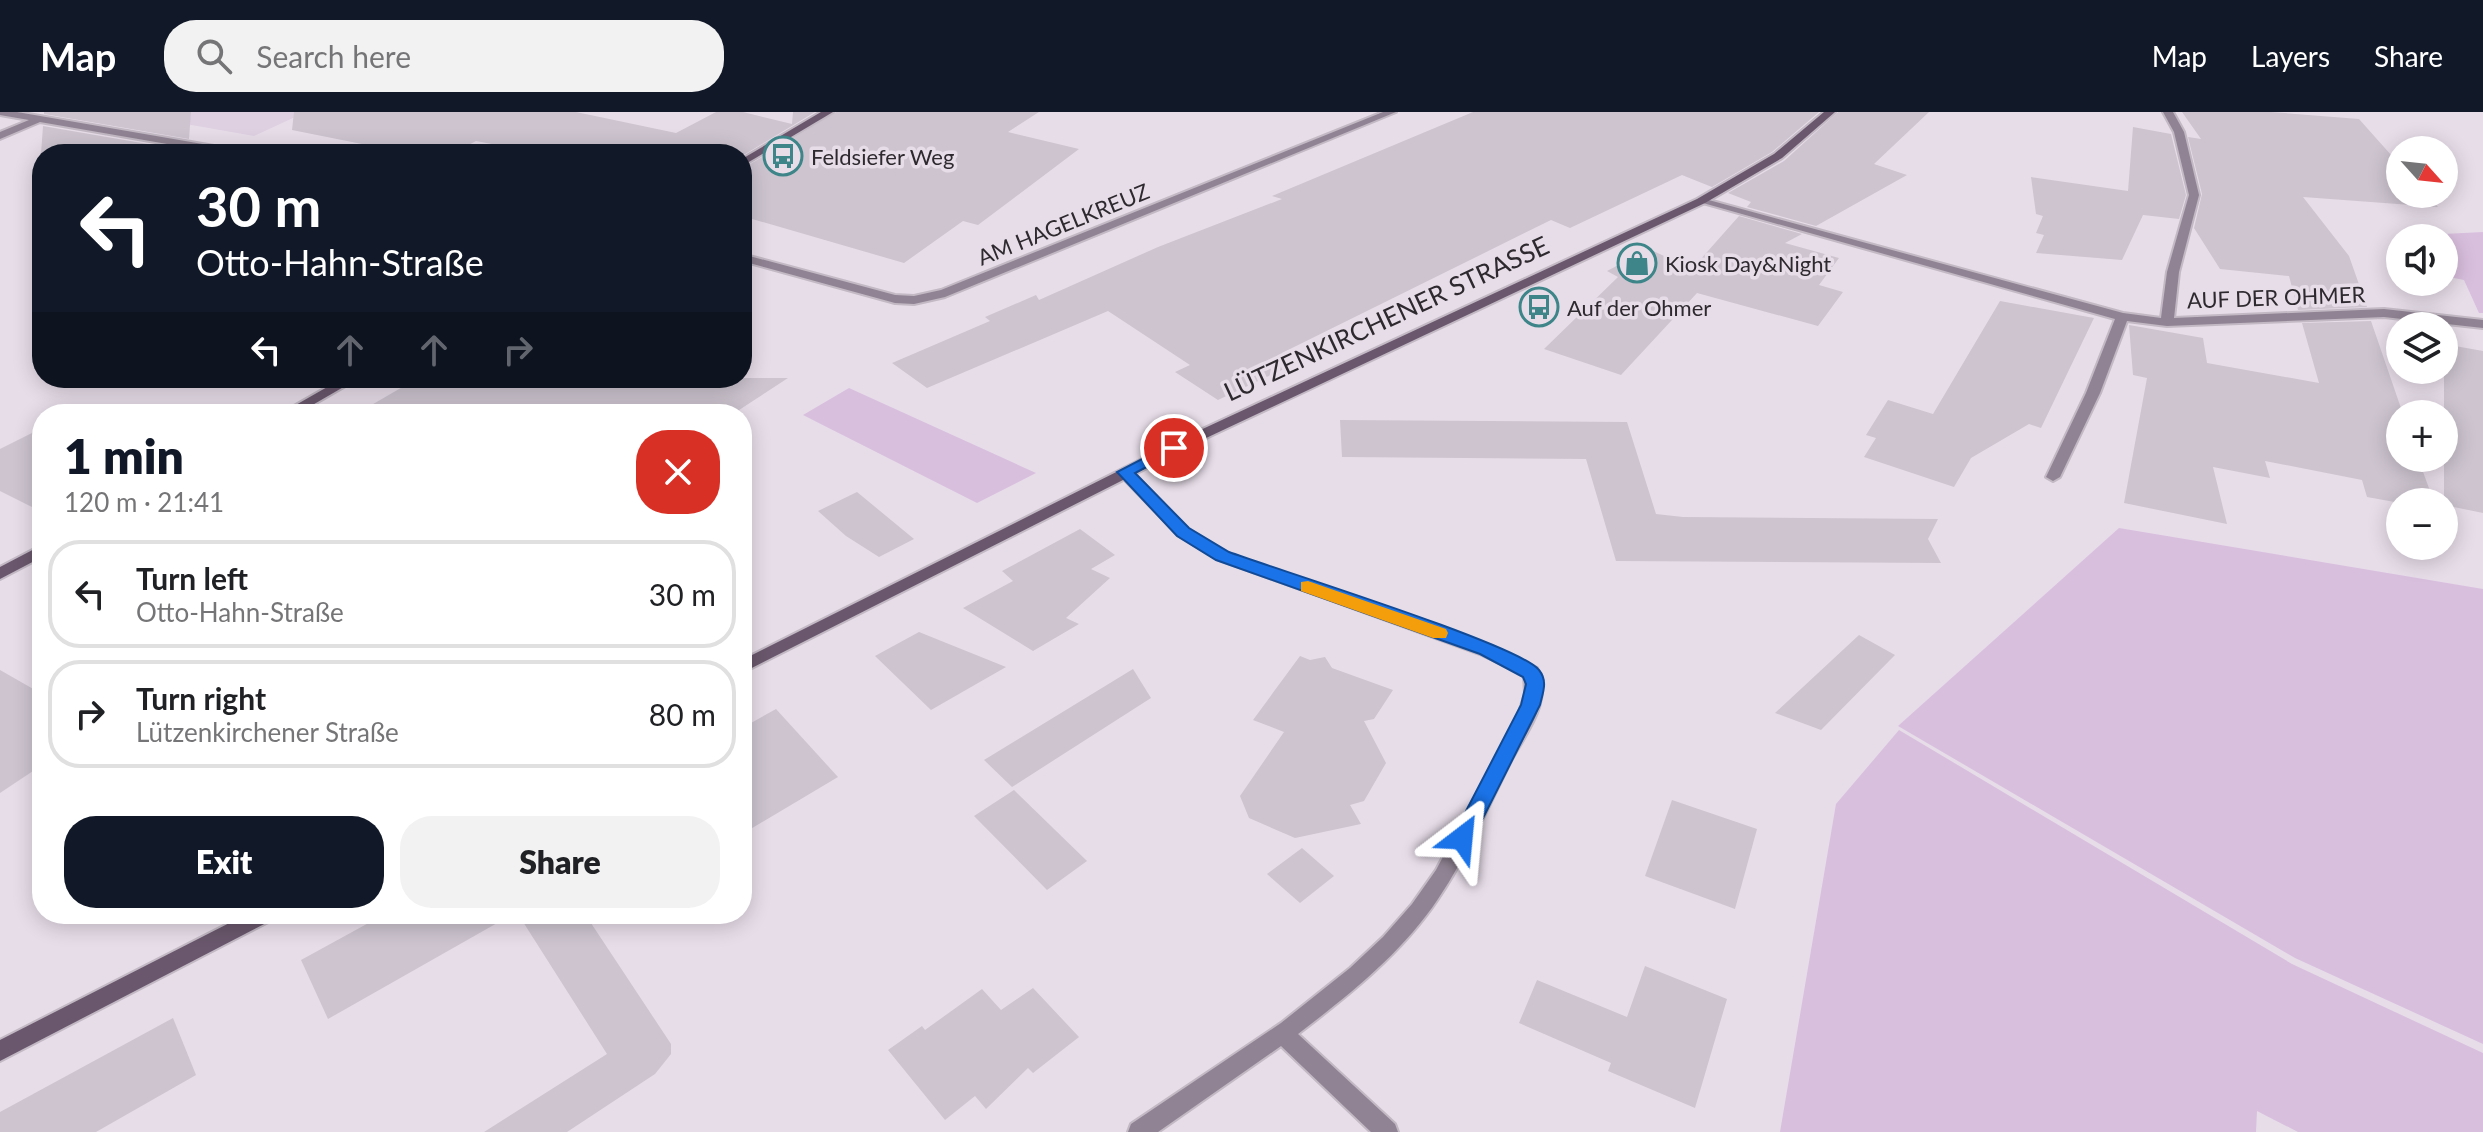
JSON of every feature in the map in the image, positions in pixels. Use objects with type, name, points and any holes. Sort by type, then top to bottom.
[{"type":"main road","points":[[752,157],[828,112]]},
{"type":"main road","name":"LÜTZENKIRCHENER STRASSE","points":[[752,662],[1125,472],[1701,201],[1778,156],[1830,112]]},
{"type":"main road","points":[[305,404],[335,388]]},
{"type":"main road","points":[[0,574],[32,556]]},
{"type":"main road","points":[[0,1051],[246,924]]},
{"type":"street","points":[[0,112],[185,144]]},
{"type":"street","name":"AM HAGELKREUZ","points":[[752,260],[872,295],[895,299],[929,296],[1391,112]]},
{"type":"street","name":"AUF DER OHMER","points":[[2167,322],[2173,272],[2194,195],[2179,132],[2168,112]]},
{"type":"street","points":[[0,136],[40,119]]},
{"type":"street","name":"AUF DER OHMER","points":[[1701,201],[2122,317],[2167,322],[2384,313],[2483,324]]},
{"type":"street","points":[[2053,477],[2093,393],[2122,317]]},
{"type":"street","points":[[1125,472],[1183,532],[1222,556],[1486,650],[1531,672],[1536,684],[1530,705],[1476,814],[1420,908],[1363,971],[1139,1132]]},
{"type":"street","points":[[1281,1032],[1387,1132]]},
{"type":"shaded area","points":[[118,112],[306,112],[254,136]]},
{"type":"shaded area","points":[[2483,232],[2483,313],[2479,313],[2464,280],[2458,279],[2458,233]]},
{"type":"shaded area","points":[[849,388],[1036,473],[977,503],[803,415]]},
{"type":"shaded area","points":[[2119,528],[2483,589],[2483,1044],[2295,958],[1898,726]]},
{"type":"shaded area","points":[[1899,730],[2292,964],[2483,1053],[2483,1132],[2298,1132],[2257,1111],[2256,1132],[1780,1132],[1836,804]]},
{"type":"building","points":[[191,112],[189,139],[44,114]]},
{"type":"building","points":[[294,112],[576,112],[676,133],[716,112],[743,112],[792,124],[793,112],[815,112],[752,150],[752,144],[492,144],[476,141],[470,144],[362,144],[292,130]]},
{"type":"building","points":[[836,112],[1039,112],[1008,132],[1079,149],[978,225],[963,221],[904,263],[752,219],[752,163]]},
{"type":"building","points":[[1473,112],[1819,112],[1772,152],[1712,187],[1682,175],[1570,228],[1551,220],[1282,353],[1290,358],[1278,363],[1286,368],[1218,400],[1175,372],[1190,365],[1108,311],[927,388],[892,363],[990,321],[985,317],[1036,295],[1039,300],[1158,247],[1282,199],[1272,196]]},
{"type":"building","points":[[1838,112],[1929,112],[1874,164],[1907,175],[1816,226],[1747,207],[1751,202],[1728,193],[1784,161]]},
{"type":"building","points":[[2182,112],[2271,112],[2359,119],[2386,149],[2386,203],[2303,197],[2349,256],[2367,307],[2298,310],[2289,276],[2220,269],[2194,228],[2202,194],[2188,137],[2201,139]]},
{"type":"building","points":[[43,126],[147,144],[42,144]]},
{"type":"building","points":[[2133,127],[2171,134],[2186,195],[2179,219],[2143,215],[2122,260],[2036,253],[2044,235],[2036,233],[2043,216],[2036,214],[2031,177],[2128,191]]},
{"type":"building","points":[[1739,216],[1802,234],[1785,243],[1839,258],[1819,285],[1843,292],[1818,326],[1697,293],[1621,375],[1544,349],[1618,277],[1607,271],[1649,249],[1692,269]]},
{"type":"building","points":[[2000,301],[2094,318],[2041,428],[2029,424],[1971,458],[1954,487],[1864,457],[1876,438],[1866,435],[1888,400],[1933,414]]},
{"type":"building","points":[[2371,321],[2386,365],[2386,384],[2393,384],[2398,400],[2386,400],[2386,472],[2423,472],[2429,488],[2386,488],[2386,500],[2367,497],[2362,480],[2265,461],[2270,478],[2213,467],[2227,524],[2124,503],[2147,378],[2133,375],[2129,325],[2203,338],[2207,363],[2319,383],[2302,323]]},
{"type":"building","points":[[2458,347],[2483,351],[2483,513],[2458,508],[2458,488],[2444,488],[2444,472],[2458,472],[2458,400],[2444,400],[2444,384],[2458,384]]},
{"type":"building","points":[[752,378],[788,378],[748,404],[373,404],[401,388],[752,388]]},
{"type":"building","points":[[1340,420],[1627,422],[1656,514],[1683,517],[1938,519],[1928,539],[1941,563],[1616,561],[1586,459],[1342,457]]},
{"type":"building","points":[[32,433],[32,507],[0,491],[0,449]]},
{"type":"building","points":[[857,492],[914,539],[879,557],[846,536],[818,511]]},
{"type":"building","points":[[1080,529],[1115,555],[1091,569],[1110,578],[1066,618],[1079,624],[1033,651],[963,608],[1013,581],[1002,571]]},
{"type":"building","points":[[919,632],[1006,667],[931,710],[875,656]]},
{"type":"building","points":[[1859,635],[1895,655],[1821,730],[1775,713]]},
{"type":"building","points":[[1300,656],[1310,660],[1325,657],[1332,668],[1393,690],[1374,719],[1364,721],[1386,763],[1364,801],[1350,805],[1361,824],[1295,838],[1249,818],[1240,796],[1284,732],[1253,720]]},
{"type":"building","points":[[1133,669],[1151,698],[1012,787],[984,760]]},
{"type":"building","points":[[0,670],[32,688],[32,772],[0,793]]},
{"type":"building","points":[[776,709],[838,777],[752,828],[752,722]]},
{"type":"building","points":[[1014,790],[1087,861],[1047,890],[974,816]]},
{"type":"building","points":[[1672,800],[1757,829],[1735,909],[1645,876]]},
{"type":"building","points":[[1302,848],[1334,876],[1300,903],[1267,874]]},
{"type":"building","points":[[367,924],[495,924],[328,1019],[301,960]]},
{"type":"building","points":[[524,924],[592,924],[671,1044],[671,1054],[655,1074],[567,1132],[484,1132],[607,1054]]},
{"type":"building","points":[[1645,966],[1727,999],[1695,1108],[1608,1071],[1611,1063],[1519,1023],[1537,980],[1627,1017]]},
{"type":"building","points":[[1033,988],[1079,1037],[1033,1073],[1028,1068],[986,1109],[975,1096],[945,1120],[888,1050],[922,1026],[925,1030],[982,989],[1001,1010]]},
{"type":"building","points":[[173,1018],[196,1075],[96,1132],[0,1132],[0,1112]]},
{"type":"slow traffic","points":[[1308,586],[1439,633]]},
{"type":"place","name":"Feldsiefer Weg","points":[[783,156]]},
{"type":"place","name":"Kiosk Day&Night","points":[[1637,263]]},
{"type":"place","name":"Auf der Ohmer","points":[[1539,307]]},
{"type":"route","points":[[1174,448],[1125,472],[1183,532],[1222,556],[1486,650],[1512,660],[1531,672],[1536,684],[1530,705],[1462,838]]}]
